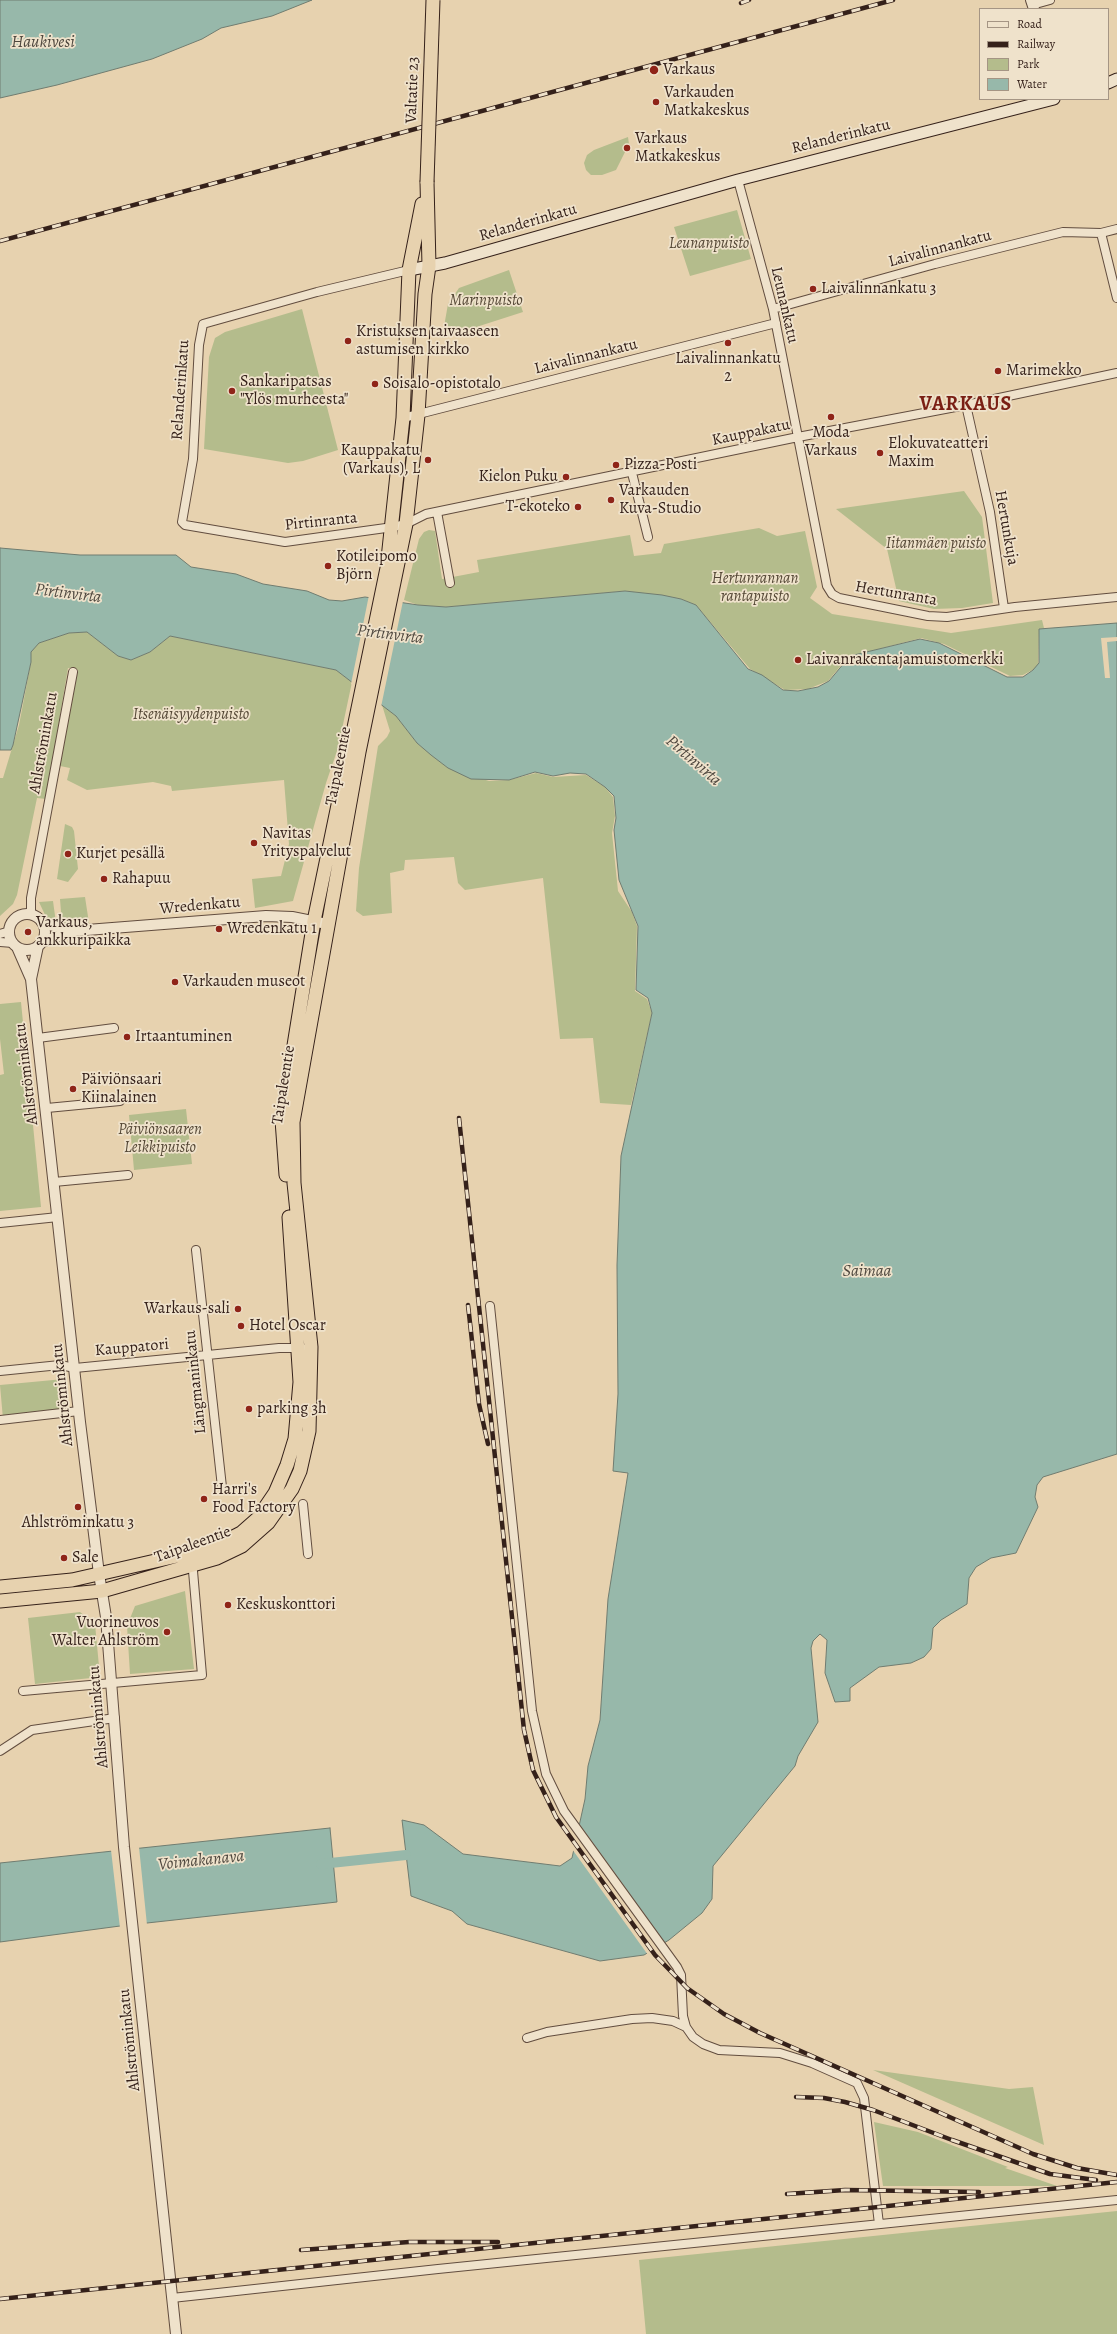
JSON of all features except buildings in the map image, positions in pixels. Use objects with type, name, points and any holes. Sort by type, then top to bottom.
[{"type":"highway","name":"Valtatie 23","points":[[418,415],[425,294],[429,266],[427,186],[433,0]]},
{"type":"highway","name":"Valtatie 23","points":[[403,418],[409,270],[427,186]]},
{"type":"highway","name":"Taipaleentie","points":[[0,1587],[72,1580],[212,1548],[241,1533],[258,1518],[278,1486],[295,1439],[304,1348],[282,1120],[314,921],[354,752],[393,569],[406,524],[418,415]]},
{"type":"highway","name":"Taipaleentie","points":[[393,569],[393,527],[403,418]]},
{"type":"highway","name":"Taipaleentie","points":[[0,1601],[102,1591],[217,1558],[242,1546],[268,1523],[292,1489],[300,1471],[309,1431],[294,1183],[293,1122],[324,954],[327,924],[354,752]]},
{"type":"main road","name":"Relanderinkatu","points":[[409,270],[445,263],[738,180],[1050,100]]},
{"type":"street","points":[[1032,5],[1050,0]]},
{"type":"street","name":"Leunankatu","points":[[738,180],[773,309],[798,436]]},
{"type":"street","name":"Laivalinnankatu","points":[[773,309],[935,264],[1063,232],[1101,233],[1117,229]]},
{"type":"street","points":[[1101,233],[1117,298]]},
{"type":"street","name":"Relanderinkatu","points":[[182,522],[193,459],[200,345],[203,324],[317,292],[409,270]]},
{"type":"street","name":"Laivalinnankatu","points":[[403,418],[776,323]]},
{"type":"street","name":"Kauppakatu","points":[[393,527],[406,524],[426,514],[632,473],[798,436],[966,405],[1117,373]]},
{"type":"street","name":"Hertunkuja","points":[[966,405],[990,512],[1004,608]]},
{"type":"street","name":"Hertunranta","points":[[798,436],[827,586],[832,594],[839,598],[928,616],[962,616],[1004,608],[1117,597]]},
{"type":"street","points":[[632,473],[648,537]]},
{"type":"street","points":[[437,512],[450,583]]},
{"type":"street","name":"Pirtinranta","points":[[182,522],[185,525],[195,527],[285,542],[393,527]]},
{"type":"street","name":"Ahlströminkatu","points":[[31,915],[31,898],[73,672]]},
{"type":"street","points":[[0,942],[15,945],[28,950],[40,944],[45,931],[41,921],[31,915],[25,914],[14,920],[5,932],[15,945]]},
{"type":"street","name":"Wredenkatu","points":[[40,944],[74,931],[266,916],[314,921],[327,924]]},
{"type":"street","name":"Wredenkatu","points":[[41,921],[49,925],[74,931]]},
{"type":"street","name":"Ahlströminkatu","points":[[31,979],[40,944]]},
{"type":"street","name":"Ahlströminkatu","points":[[15,945],[31,979],[47,1108],[79,1411],[99,1574],[106,1617],[124,1846],[176,2334]]},
{"type":"street","points":[[38,1038],[114,1028]]},
{"type":"street","points":[[47,1108],[120,1101]]},
{"type":"street","points":[[54,1182],[128,1175]]},
{"type":"street","points":[[0,1223],[58,1217]]},
{"type":"street","name":"Längmaninkatu","points":[[196,1250],[222,1487]]},
{"type":"street","points":[[490,1306],[532,1711],[546,1774],[564,1811],[682,1975],[683,2016],[686,2027],[694,2037],[708,2046],[719,2050],[780,2053],[812,2063],[856,2083],[864,2098],[879,2224]]},
{"type":"street","name":"Kauppatori","points":[[0,1372],[60,1366],[75,1368],[279,1348],[304,1348]]},
{"type":"street","points":[[0,1420],[79,1411]]},
{"type":"street","points":[[303,1504],[308,1554]]},
{"type":"street","points":[[23,1690],[202,1675],[193,1571]]},
{"type":"street","points":[[0,1751],[32,1730],[115,1718]]},
{"type":"street","points":[[528,2038],[547,2032],[632,2019],[652,2018],[673,2021],[686,2027]]},
{"type":"street","points":[[172,2298],[1117,2200]]},
{"type":"green space","points":[[628,137],[629,144],[616,170],[602,175],[591,175],[586,170],[584,163],[587,155],[594,150]]},
{"type":"green space","name":"Leunanpuisto","points":[[737,210],[751,259],[690,276],[674,227]]},
{"type":"green space","name":"Marinpuisto","points":[[509,270],[523,312],[442,338],[448,304],[459,288]]},
{"type":"green space","points":[[302,309],[338,450],[303,461],[288,463],[204,449],[209,357],[215,338],[225,332]]},
{"type":"green space","name":"Iitanmäen puisto","points":[[964,491],[982,517],[993,603],[962,608],[934,609],[899,601],[887,549],[836,509]]},
{"type":"green space","name":"Hertunrannan rantapuisto","points":[[759,528],[777,536],[805,531],[817,587],[810,598],[832,614],[951,633],[1042,620],[1044,628],[1039,629],[1038,667],[1023,675],[1010,676],[944,644],[921,638],[848,657],[828,681],[808,689],[785,690],[750,669],[696,605],[681,599],[625,591],[446,607],[418,605],[404,600],[419,539],[424,532],[429,530],[435,531],[442,579],[479,572],[477,560],[630,535],[634,556],[661,553],[664,544]]},
{"type":"green space","name":"Itsenäisyydenpuisto","points":[[87,632],[118,656],[131,660],[150,652],[170,636],[336,670],[352,682],[338,748],[326,783],[293,901],[255,908],[252,879],[281,876],[289,844],[284,780],[172,791],[171,786],[153,782],[87,790],[67,780],[70,768],[60,766],[78,670],[68,668],[46,799],[37,798],[17,895],[13,904],[0,916],[0,778],[3,778],[19,725],[31,662],[31,651],[39,643],[69,633]]},
{"type":"green space","points":[[382,705],[396,716],[417,743],[448,768],[489,781],[509,780],[536,773],[553,777],[586,775],[605,787],[613,797],[615,816],[612,833],[618,891],[632,912],[637,926],[635,991],[647,999],[652,1013],[631,1105],[600,1103],[593,1038],[560,1039],[543,878],[465,890],[458,883],[454,857],[405,860],[404,870],[390,873],[392,913],[363,916],[356,911],[359,868],[378,746],[387,737],[390,731]]},
{"type":"green space","points":[[65,824],[72,827],[74,831],[78,869],[68,882],[57,879]]},
{"type":"green space","points":[[85,897],[89,923],[62,924],[60,899]]},
{"type":"green space","points":[[53,901],[56,923],[46,917],[39,902]]},
{"type":"green space","points":[[21,1002],[41,1207],[0,1211],[0,1075],[4,1074],[0,1039],[0,1004]]},
{"type":"green space","name":"Päiviönsaaren Leikkipuisto","points":[[186,1109],[192,1164],[134,1170],[129,1115]]},
{"type":"green space","points":[[64,1379],[67,1413],[3,1419],[0,1385]]},
{"type":"green space","points":[[185,1591],[194,1669],[130,1674],[127,1626],[135,1606]]},
{"type":"green space","points":[[80,1612],[95,1624],[100,1677],[35,1684],[28,1618]]},
{"type":"green space","points":[[873,2070],[1009,2089],[1033,2087],[1044,2145]]},
{"type":"green space","points":[[874,2122],[918,2132],[1008,2167],[1005,2168],[1057,2186],[883,2186]]},
{"type":"green space","points":[[1117,2211],[1117,2334],[646,2334],[639,2260]]},
{"type":"water","name":"Haukivesi","points":[[0,0],[312,0],[272,16],[221,28],[202,39],[152,59],[57,85],[0,98]]},
{"type":"water","name":"Saimaa","points":[[0,548],[80,555],[176,555],[191,567],[236,574],[263,584],[307,591],[329,600],[342,601],[365,597],[418,605],[446,607],[625,591],[662,595],[681,599],[696,605],[748,669],[762,675],[783,690],[798,691],[818,687],[829,681],[850,656],[920,639],[939,643],[1007,677],[1023,677],[1033,670],[1039,663],[1039,629],[1117,623],[1117,1454],[1043,1477],[1037,1485],[1035,1497],[1038,1507],[1016,1553],[991,1558],[976,1567],[969,1578],[967,1604],[941,1620],[933,1628],[931,1649],[924,1657],[911,1663],[879,1667],[850,1688],[850,1701],[835,1702],[825,1673],[827,1640],[820,1634],[813,1641],[811,1648],[818,1722],[798,1756],[795,1766],[713,1866],[712,1899],[702,1913],[669,1940],[644,1955],[600,1961],[467,1924],[452,1911],[411,1896],[402,1820],[424,1825],[463,1854],[560,1866],[572,1858],[585,1799],[588,1766],[600,1720],[608,1599],[628,1473],[613,1471],[618,1394],[617,1265],[621,1156],[652,1013],[648,998],[636,990],[638,926],[619,880],[614,830],[616,818],[614,796],[605,787],[586,774],[570,773],[553,776],[535,772],[509,780],[471,779],[448,768],[431,755],[417,743],[396,716],[336,670],[170,636],[150,652],[131,660],[118,656],[87,632],[69,633],[39,643],[31,652],[31,662],[13,745],[11,750],[0,750]]},
{"type":"water","points":[[330,1828],[337,1902],[120,1926],[0,1942],[0,1863]]},
{"type":"pier","points":[[369,595],[403,601],[381,707],[351,684]]},
{"type":"pier","points":[[1117,637],[1117,641],[1107,642],[1110,678],[1105,678],[1101,638]]},
{"type":"pier","points":[[578,1822],[666,1944],[648,1955],[572,1849]]},
{"type":"pier","points":[[139,1847],[147,1925],[120,1928],[111,1850]]},
{"type":"waterway","name":"Voimakanava","points":[[321,1864],[406,1855]]},
{"type":"railway","points":[[741,3],[749,0]]},
{"type":"railway","points":[[0,241],[893,0]]},
{"type":"railway","points":[[459,1118],[524,1730],[533,1770],[556,1817],[655,1955],[687,1988],[724,2014],[760,2033],[1033,2154],[1077,2168],[1117,2175]]},
{"type":"railway","points":[[468,1305],[479,1404],[488,1444]]},
{"type":"railway","points":[[796,2097],[824,2098],[845,2102],[873,2110],[952,2140],[1050,2174],[1096,2180]]},
{"type":"railway","points":[[0,2299],[1117,2182]]},
{"type":"railway","points":[[787,2194],[845,2190],[979,2192]]},
{"type":"railway","points":[[301,2250],[409,2242],[498,2242]]},
{"type":"place","name":"Varkaus","points":[[654,70]]},
{"type":"place","name":"Varkauden Matkakeskus","points":[[656,102]]},
{"type":"place","name":"Varkaus Matkakeskus","points":[[627,148]]},
{"type":"place","name":"Laivalinnankatu 3","points":[[813,289]]},
{"type":"place","name":"Kristuksen taivaaseen astumisen kirkko","points":[[348,341]]},
{"type":"place","name":"Laivalinnankatu 2","points":[[728,343]]},
{"type":"place","name":"Marimekko","points":[[998,371]]},
{"type":"place","name":"Soisalo-opistotalo","points":[[375,384]]},
{"type":"place","name":"Sankaripatsas \"Ylös murheesta\"","points":[[232,391]]},
{"type":"place","name":"Moda Varkaus","points":[[831,417]]},
{"type":"place","name":"Elokuvateatteri Maxim","points":[[880,453]]},
{"type":"place","name":"Kauppakatu (Varkaus), L","points":[[428,460]]},
{"type":"place","name":"Pizza-Posti","points":[[616,465]]},
{"type":"place","name":"Kielon Puku","points":[[566,477]]},
{"type":"place","name":"Varkauden Kuva-Studio","points":[[611,500]]},
{"type":"place","name":"T-ekoteko","points":[[578,507]]},
{"type":"place","name":"Kotileipomo Björn","points":[[328,566]]},
{"type":"place","name":"Laivanrakentajamuistomerkki","points":[[798,660]]},
{"type":"place","name":"Navitas Yrityspalvelut","points":[[254,843]]},
{"type":"place","name":"Kurjet pesällä","points":[[68,854]]},
{"type":"place","name":"Rahapuu","points":[[104,879]]},
{"type":"place","name":"Wredenkatu 1","points":[[219,929]]},
{"type":"place","name":"Varkaus, ankkuripaikka","points":[[28,932]]},
{"type":"place","name":"Varkauden museot","points":[[175,982]]},
{"type":"place","name":"Irtaantuminen","points":[[127,1037]]},
{"type":"place","name":"Päiviönsaari Kiinalainen","points":[[73,1089]]},
{"type":"place","name":"Warkaus-sali","points":[[238,1309]]},
{"type":"place","name":"Hotel Oscar","points":[[241,1326]]},
{"type":"place","name":"parking 3h","points":[[249,1409]]},
{"type":"place","name":"Harri's Food Factory","points":[[204,1499]]},
{"type":"place","name":"Ahlströminkatu 3","points":[[78,1507]]},
{"type":"place","name":"Sale","points":[[64,1558]]},
{"type":"place","name":"Keskuskonttori","points":[[228,1605]]},
{"type":"place","name":"Vuorineuvos Walter Ahlström","points":[[167,1632]]},
{"type":"district","name":"VARKAUS","points":[[966,405]]},
{"type":"water label","name":"Pirtinvirta","points":[[68,594]]},
{"type":"water label","name":"Pirtinvirta","points":[[390,635]]},
{"type":"water label","name":"Pirtinvirta","points":[[693,761]]}]
